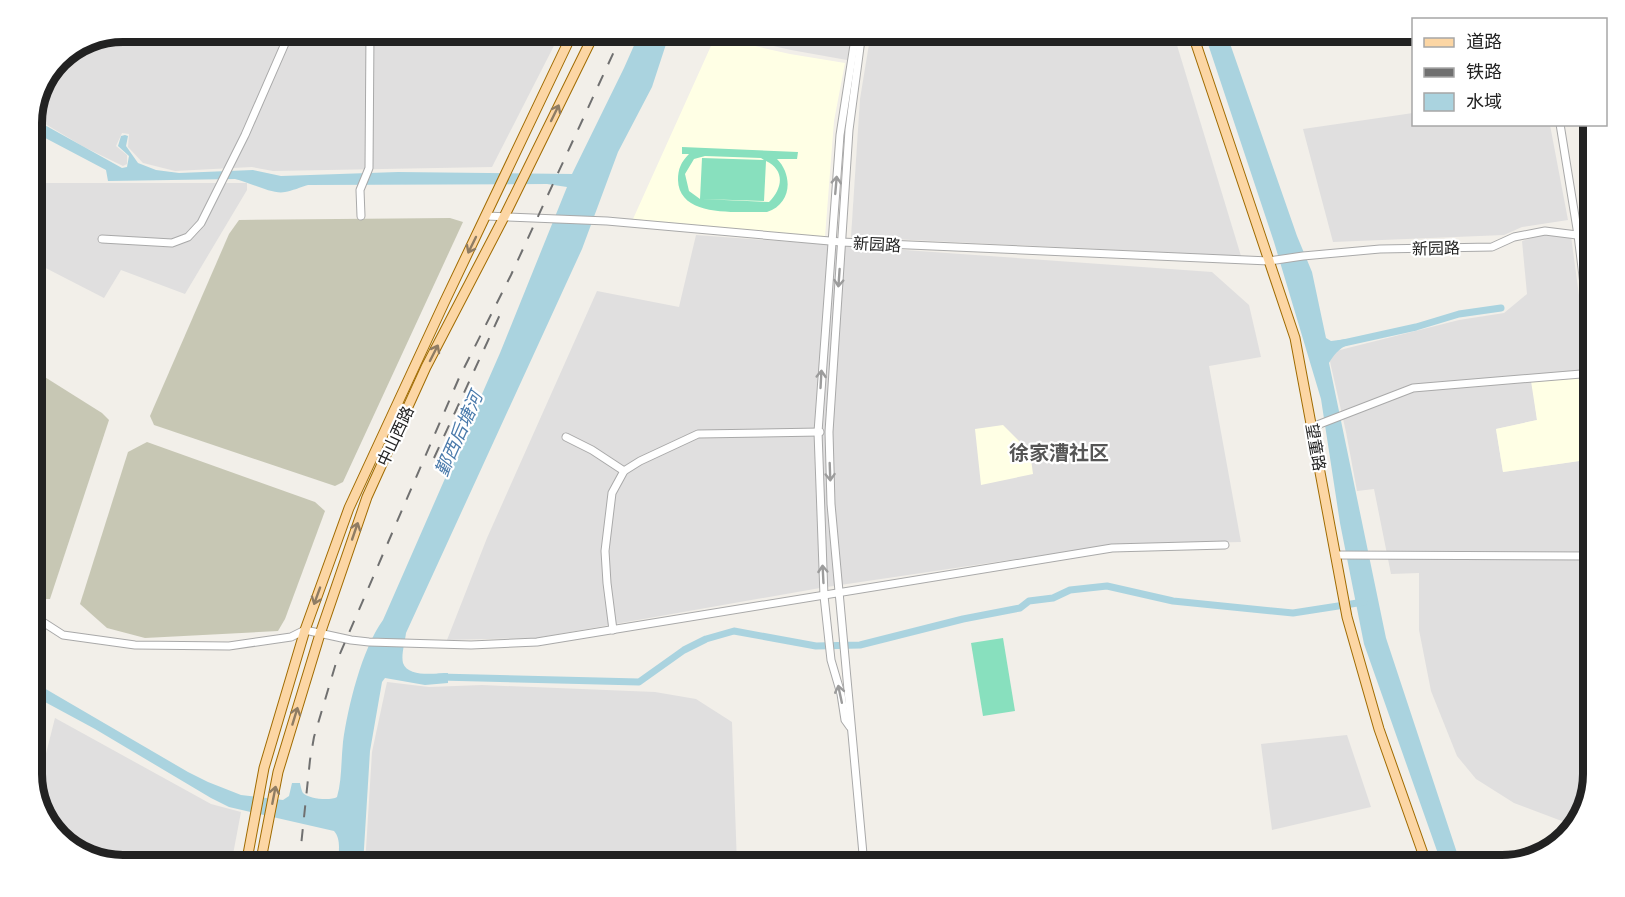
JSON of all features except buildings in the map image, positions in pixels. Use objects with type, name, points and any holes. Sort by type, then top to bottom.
[{"type":"main road","name":"中山西路","points":[[248,855],[264,768],[305,630],[349,508],[568,42]]},
{"type":"main road","name":"中山西路","points":[[262,855],[278,772],[320,634],[367,497],[426,367],[504,217],[590,42]]},
{"type":"main road","name":"望童路","points":[[1196,42],[1272,260],[1295,338],[1347,617],[1379,729],[1423,855]]},
{"type":"street","points":[[102,239],[172,243],[188,237],[201,223],[218,190],[286,42]]},
{"type":"street","points":[[362,216],[360,190],[369,168],[370,42]]},
{"type":"street","points":[[850,728],[845,720],[841,694],[831,660],[825,596],[818,432],[840,135],[854,42]]},
{"type":"street","points":[[861,42],[849,130],[829,432],[831,504],[863,855]]},
{"type":"street","points":[[1560,126],[1583,276]]},
{"type":"street","name":"新园路","points":[[486,216],[607,221],[841,242],[1272,260],[1380,249],[1492,247],[1514,237],[1545,231],[1583,236]]},
{"type":"street","points":[[1312,427],[1413,388],[1583,374]]},
{"type":"street","points":[[613,630],[605,551],[612,493],[624,471],[698,434],[829,432]]},
{"type":"street","points":[[566,436],[624,471]]},
{"type":"street","points":[[42,621],[63,634],[135,645],[230,646],[291,637],[305,630],[369,642],[471,645],[537,642],[1112,548],[1225,545]]},
{"type":"street","points":[[1335,555],[1583,556]]},
{"type":"shaded area","points":[[123,42],[556,42],[492,167],[273,171],[252,167],[175,171],[143,163],[128,147],[129,134],[122,133],[116,146],[127,155],[127,164],[123,166],[84,147],[42,122],[42,118],[50,87],[59,74],[70,62],[97,46]]},
{"type":"shaded area","points":[[713,42],[737,42],[845,63],[834,121],[825,237],[633,219]]},
{"type":"shaded area","points":[[755,42],[850,42],[847,60]]},
{"type":"shaded area","points":[[869,42],[1176,42],[1241,256],[851,237],[860,99]]},
{"type":"shaded area","points":[[1412,113],[1412,126],[1550,126],[1568,220],[1522,227],[1504,235],[1333,242],[1303,129]]},
{"type":"shaded area","points":[[42,183],[247,183],[247,190],[185,294],[121,270],[104,298],[42,266]]},
{"type":"shaded area","points":[[450,218],[463,222],[343,482],[335,486],[154,425],[150,416],[229,234],[239,220]]},
{"type":"shaded area","points":[[1545,234],[1571,236],[1583,325],[1583,378],[1532,381],[1537,420],[1496,429],[1503,472],[1583,460],[1583,774],[1579,800],[1566,823],[1514,803],[1476,779],[1457,756],[1431,691],[1419,630],[1419,573],[1391,574],[1374,489],[1357,491],[1328,353],[1459,320],[1504,313],[1527,294],[1522,241]]},
{"type":"shaded area","points":[[696,235],[1212,272],[1249,305],[1261,357],[1209,366],[1241,542],[1112,545],[820,588],[536,638],[447,640],[487,538],[597,291],[679,307]]},
{"type":"shaded area","points":[[42,375],[102,413],[109,420],[50,599],[42,599]]},
{"type":"shaded area","points":[[1583,378],[1583,460],[1503,472],[1496,429],[1537,420],[1531,381]]},
{"type":"shaded area","points":[[1003,425],[1030,452],[1033,474],[981,485],[975,429]]},
{"type":"shaded area","points":[[147,442],[315,502],[325,511],[285,619],[278,631],[145,638],[107,628],[80,604],[128,452]]},
{"type":"shaded area","points":[[387,682],[429,687],[482,685],[655,692],[696,699],[732,722],[737,855],[366,855],[372,752]]},
{"type":"shaded area","points":[[55,718],[211,804],[241,812],[233,855],[123,855],[87,847],[62,827],[50,810],[44,790],[42,769]]},
{"type":"shaded area","points":[[1347,735],[1371,807],[1272,830],[1261,744]]},
{"type":"green space","points":[[682,147],[798,152],[797,159],[777,159],[786,173],[787,188],[781,203],[767,212],[727,212],[699,207],[689,201],[681,193],[678,180],[680,166],[689,154],[682,154]],"holes":[[[705,156],[761,158],[764,160],[702,158],[700,199],[689,191],[685,174],[694,159]],[[766,161],[776,169],[780,180],[777,191],[769,202],[701,199],[764,201]]]},
{"type":"green space","points":[[1003,638],[1015,711],[983,716],[971,643]]},
{"type":"water","points":[[636,42],[667,42],[652,87],[618,152],[582,249],[406,633],[402,656],[406,668],[423,674],[448,673],[448,683],[425,685],[385,678],[382,682],[370,751],[364,855],[338,855],[339,843],[334,831],[229,807],[42,700],[42,687],[188,772],[241,795],[283,800],[289,796],[292,783],[300,783],[303,793],[310,797],[325,799],[337,797],[345,728],[362,662],[383,620],[500,353],[567,187],[547,184],[308,185],[280,192],[235,179],[108,181],[106,170],[42,136],[42,124],[122,168],[127,167],[129,156],[118,146],[121,136],[125,135],[128,136],[126,146],[138,163],[156,170],[179,173],[253,170],[281,176],[398,172],[572,174]]},
{"type":"water","points":[[1207,42],[1229,42],[1297,236],[1312,272],[1326,338],[1331,341],[1347,339],[1348,345],[1337,352],[1329,363],[1386,638],[1458,855],[1438,855],[1364,644],[1340,523],[1321,399],[1274,242]]},
{"type":"waterway","points":[[1339,344],[1416,327],[1459,314],[1501,308]]},
{"type":"waterway","points":[[439,677],[639,682],[684,650],[706,639],[734,631],[816,646],[860,645],[963,619],[1020,608],[1029,601],[1053,598],[1070,590],[1107,586],[1173,601],[1293,613],[1364,602]]},
{"type":"railway","points":[[300,855],[314,737],[336,663],[459,378],[511,275],[618,42]]},
{"type":"railway","points":[[434,458],[503,308]]},
{"type":"district","name":"徐家漕社区","points":[[1059,453]]},
{"type":"water label","name":"鄞西后塘河","points":[[459,434]]}]
